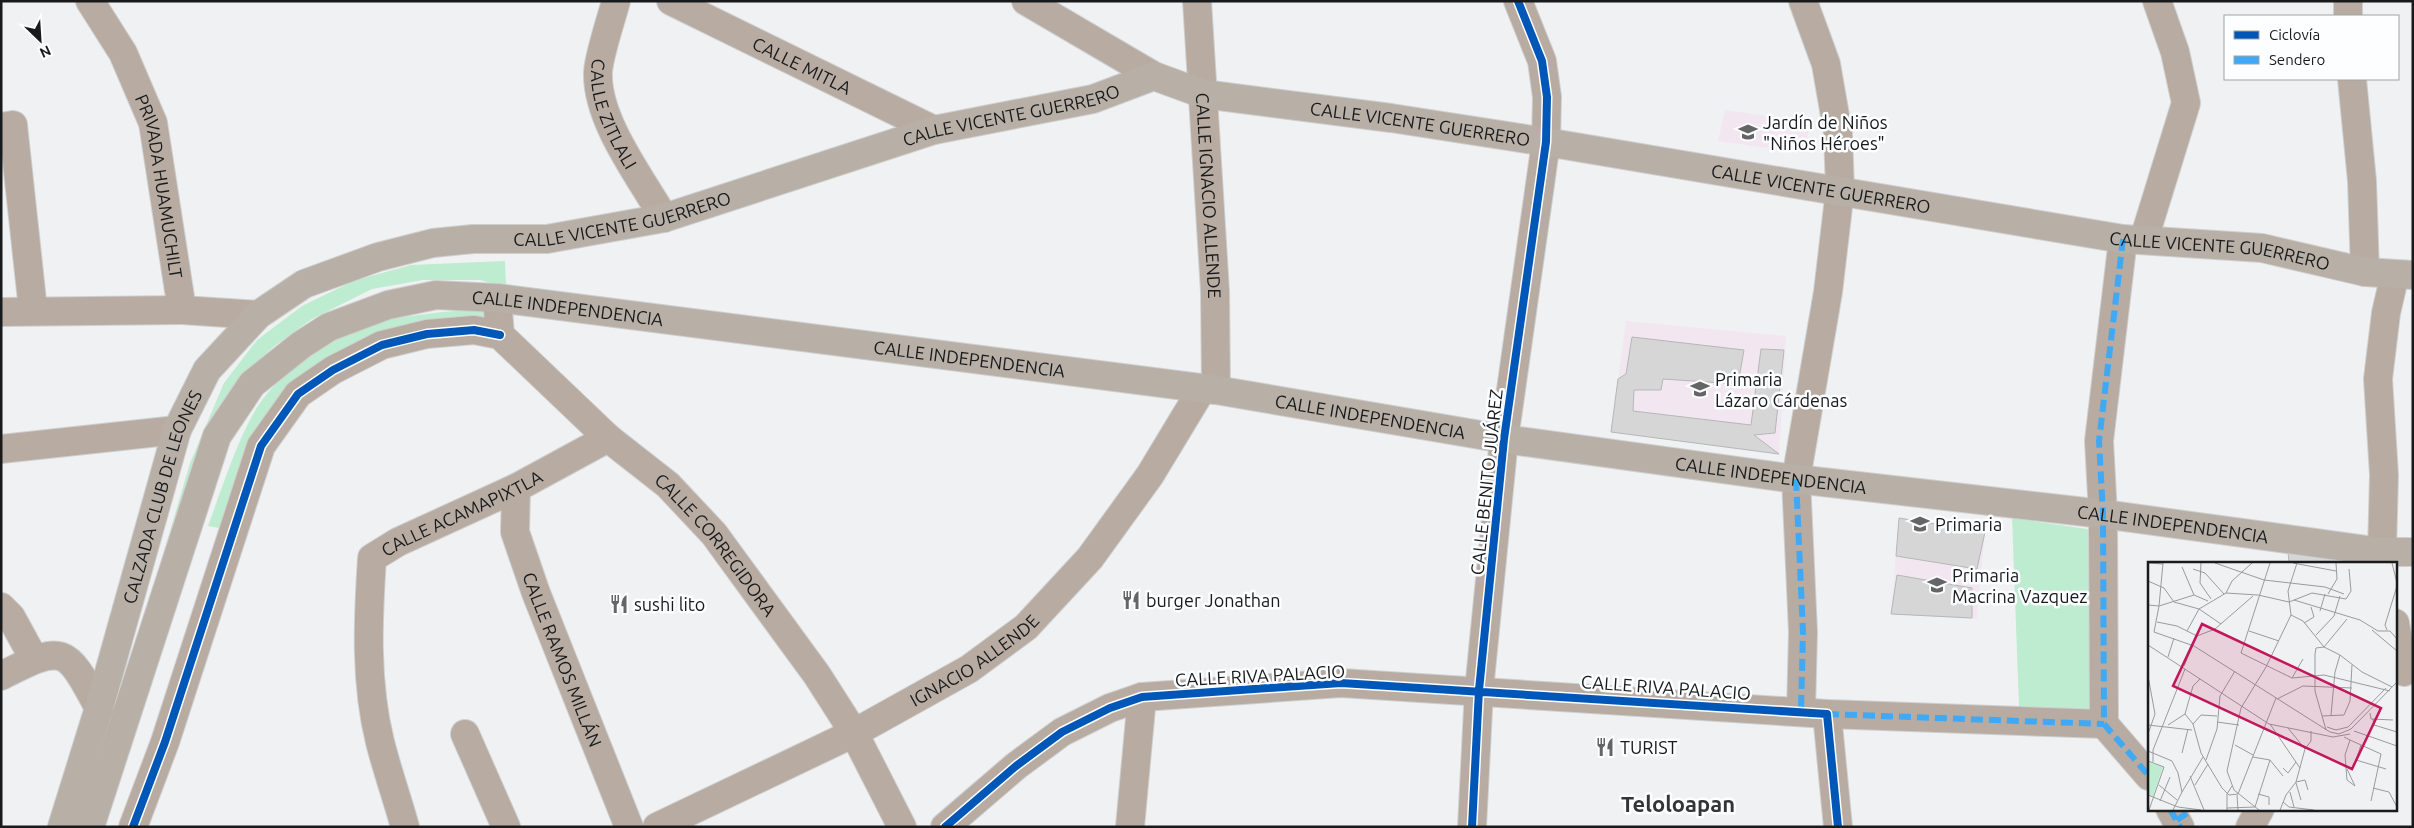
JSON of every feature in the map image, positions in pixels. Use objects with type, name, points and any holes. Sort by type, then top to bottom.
[{"type":"main road","name":"CALLE VICENTE GUERRERO","points":[[378,257],[432,243],[473,239],[546,240],[664,218],[934,130],[1094,99],[1154,76],[1203,94],[1391,118],[1546,142],[2134,239],[2262,248],[2365,272],[2404,275]]},
{"type":"main road","name":"CALZADA CLUB DE LEONES","points":[[62,827],[99,708],[177,430],[207,370],[258,315],[304,284],[378,257]]},
{"type":"main road","name":"CALLE INDEPENDENCIA","points":[[388,305],[436,295],[497,298],[1209,390],[1504,439],[1796,479],[2103,514],[2383,558],[2413,552]]},
{"type":"main road","name":"CALZADA CLUB DE LEONES","points":[[90,827],[217,436],[252,384],[300,345],[329,327],[388,305]]},
{"type":"street","name":"PRIVADA HUAMUCHILT","points":[[90,1],[123,53],[153,123],[182,310]]},
{"type":"street","name":"CALLE ZITLALI","points":[[616,1],[598,72],[602,101],[618,139],[664,218]]},
{"type":"street","name":"CALLE MITLA","points":[[671,1],[934,130]]},
{"type":"street","points":[[1026,1],[1154,76]]},
{"type":"street","name":"CALLE IGNACIO ALLENDE","points":[[1197,1],[1215,291],[1209,390]]},
{"type":"street","name":"CALLE BENITO JUÁREZ","points":[[1472,827],[1479,690],[1504,439],[1546,142],[1547,97],[1542,61],[1518,1]]},
{"type":"street","points":[[1803,1],[1826,64],[1838,133],[1840,190],[1828,292],[1796,479],[1803,632],[1814,713],[1838,827]]},
{"type":"street","points":[[2148,775],[2104,724],[2103,514],[2099,441],[2134,239],[2186,103],[2175,52],[2157,1]]},
{"type":"street","points":[[2348,1],[2348,15]]},
{"type":"street","points":[[2352,80],[2362,180],[2365,272]]},
{"type":"street","points":[[1,127],[13,125],[33,310]]},
{"type":"street","points":[[2383,558],[2384,475],[2378,379],[2386,313],[2404,275]]},
{"type":"street","points":[[133,827],[165,742],[261,446],[298,394],[334,370],[382,345],[427,334],[474,330],[500,335],[497,298]]},
{"type":"street","points":[[1,312],[33,310],[182,310],[258,315]]},
{"type":"street","name":"CALLE CORREGIDORA","points":[[500,335],[608,438],[668,485],[714,534],[817,675],[854,733],[902,827]]},
{"type":"street","name":"IGNACIO ALLENDE","points":[[658,827],[854,733],[969,669],[1026,627],[1090,558],[1209,390]]},
{"type":"street","points":[[1,449],[177,430]]},
{"type":"street","name":"CALLE ACAMAPIXTLA","points":[[405,827],[379,741],[370,684],[368,609],[372,558],[398,542],[516,488],[608,438]]},
{"type":"street","name":"CALLE RAMOS MILLÁN","points":[[516,488],[515,532],[518,541],[536,593],[629,827]]},
{"type":"street","points":[[1,606],[11,617],[34,659]]},
{"type":"street","points":[[2396,629],[2404,674]]},
{"type":"street","points":[[1,676],[34,659],[58,654],[68,659],[79,670],[99,708]]},
{"type":"street","name":"CALLE RIVA PALACIO","points":[[945,827],[1016,766],[1062,732],[1110,708],[1142,697],[1340,683],[1479,690],[1814,713],[2104,724]]},
{"type":"street","points":[[1130,827],[1142,697]]},
{"type":"street","points":[[465,734],[506,827]]},
{"type":"street","points":[[2250,827],[2259,810]]},
{"type":"shaded area","points":[[1725,110],[1810,122],[1804,153],[1718,141]]},
{"type":"shaded area","name":"Primaria Lázaro Cárdenas","points":[[1626,321],[1786,336],[1779,454],[1611,432]]},
{"type":"shaded area","name":"Primaria Macrina Vazquez","points":[[1899,518],[1985,532],[1977,619],[1891,614]]},
{"type":"green space","points":[[505,261],[506,287],[480,280],[423,280],[372,289],[312,319],[273,347],[245,375],[163,596],[152,592],[190,463],[224,383],[257,340],[302,306],[353,281],[411,265]]},
{"type":"green space","points":[[464,310],[488,312],[493,321],[313,368],[224,529],[208,526],[230,464],[250,419],[267,393],[293,368],[323,346],[355,329],[382,321]]},
{"type":"green space","points":[[2012,518],[2094,530],[2096,711],[2019,706]]},
{"type":"building","points":[[1632,337],[1744,350],[1738,384],[1663,379],[1661,390],[1634,390],[1633,411],[1751,425],[1761,349],[1784,350],[1775,433],[1754,435],[1779,454],[1611,432],[1618,379],[1626,374]]},
{"type":"building","points":[[1899,518],[1985,532],[1977,569],[1896,556]]},
{"type":"building","points":[[2288,551],[2349,561],[2349,562],[2289,562]]},
{"type":"building","points":[[1897,575],[1972,588],[1972,618],[1891,614]]},
{"type":"marked path","points":[[2123,239],[2099,441],[2103,514],[2104,724],[2148,775]]},
{"type":"marked path","points":[[1796,479],[1803,632],[1801,711]]},
{"type":"marked path","points":[[1827,714],[2104,724]]},
{"type":"marked path","points":[[2171,810],[2180,827]]},
{"type":"marked path","points":[[2177,820],[2192,810]]},
{"type":"cycle path","points":[[1472,827],[1479,690],[1504,439],[1546,142],[1547,97],[1542,61],[1518,1]]},
{"type":"cycle path","points":[[133,827],[165,742],[261,446],[298,394],[333,370],[382,345],[427,334],[474,330],[500,335]]},
{"type":"cycle path","points":[[945,827],[1016,766],[1062,732],[1110,708],[1142,697],[1341,683],[1827,714],[1838,827]]},
{"type":"place","name":"Jardín de Niños \"Niños Héroes\"","points":[[1748,132]]},
{"type":"place","name":"Primaria Lázaro Cárdenas","points":[[1700,389]]},
{"type":"place","name":"Primaria","points":[[1920,524]]},
{"type":"place","name":"Primaria Macrina Vazquez","points":[[1937,585]]},
{"type":"place","name":"burger Jonathan","points":[[1131,600]]},
{"type":"place","name":"sushi lito","points":[[619,604]]},
{"type":"place","name":"TURIST","points":[[1605,747]]},
{"type":"district","name":"Teloloapan","points":[[1678,803]]}]
